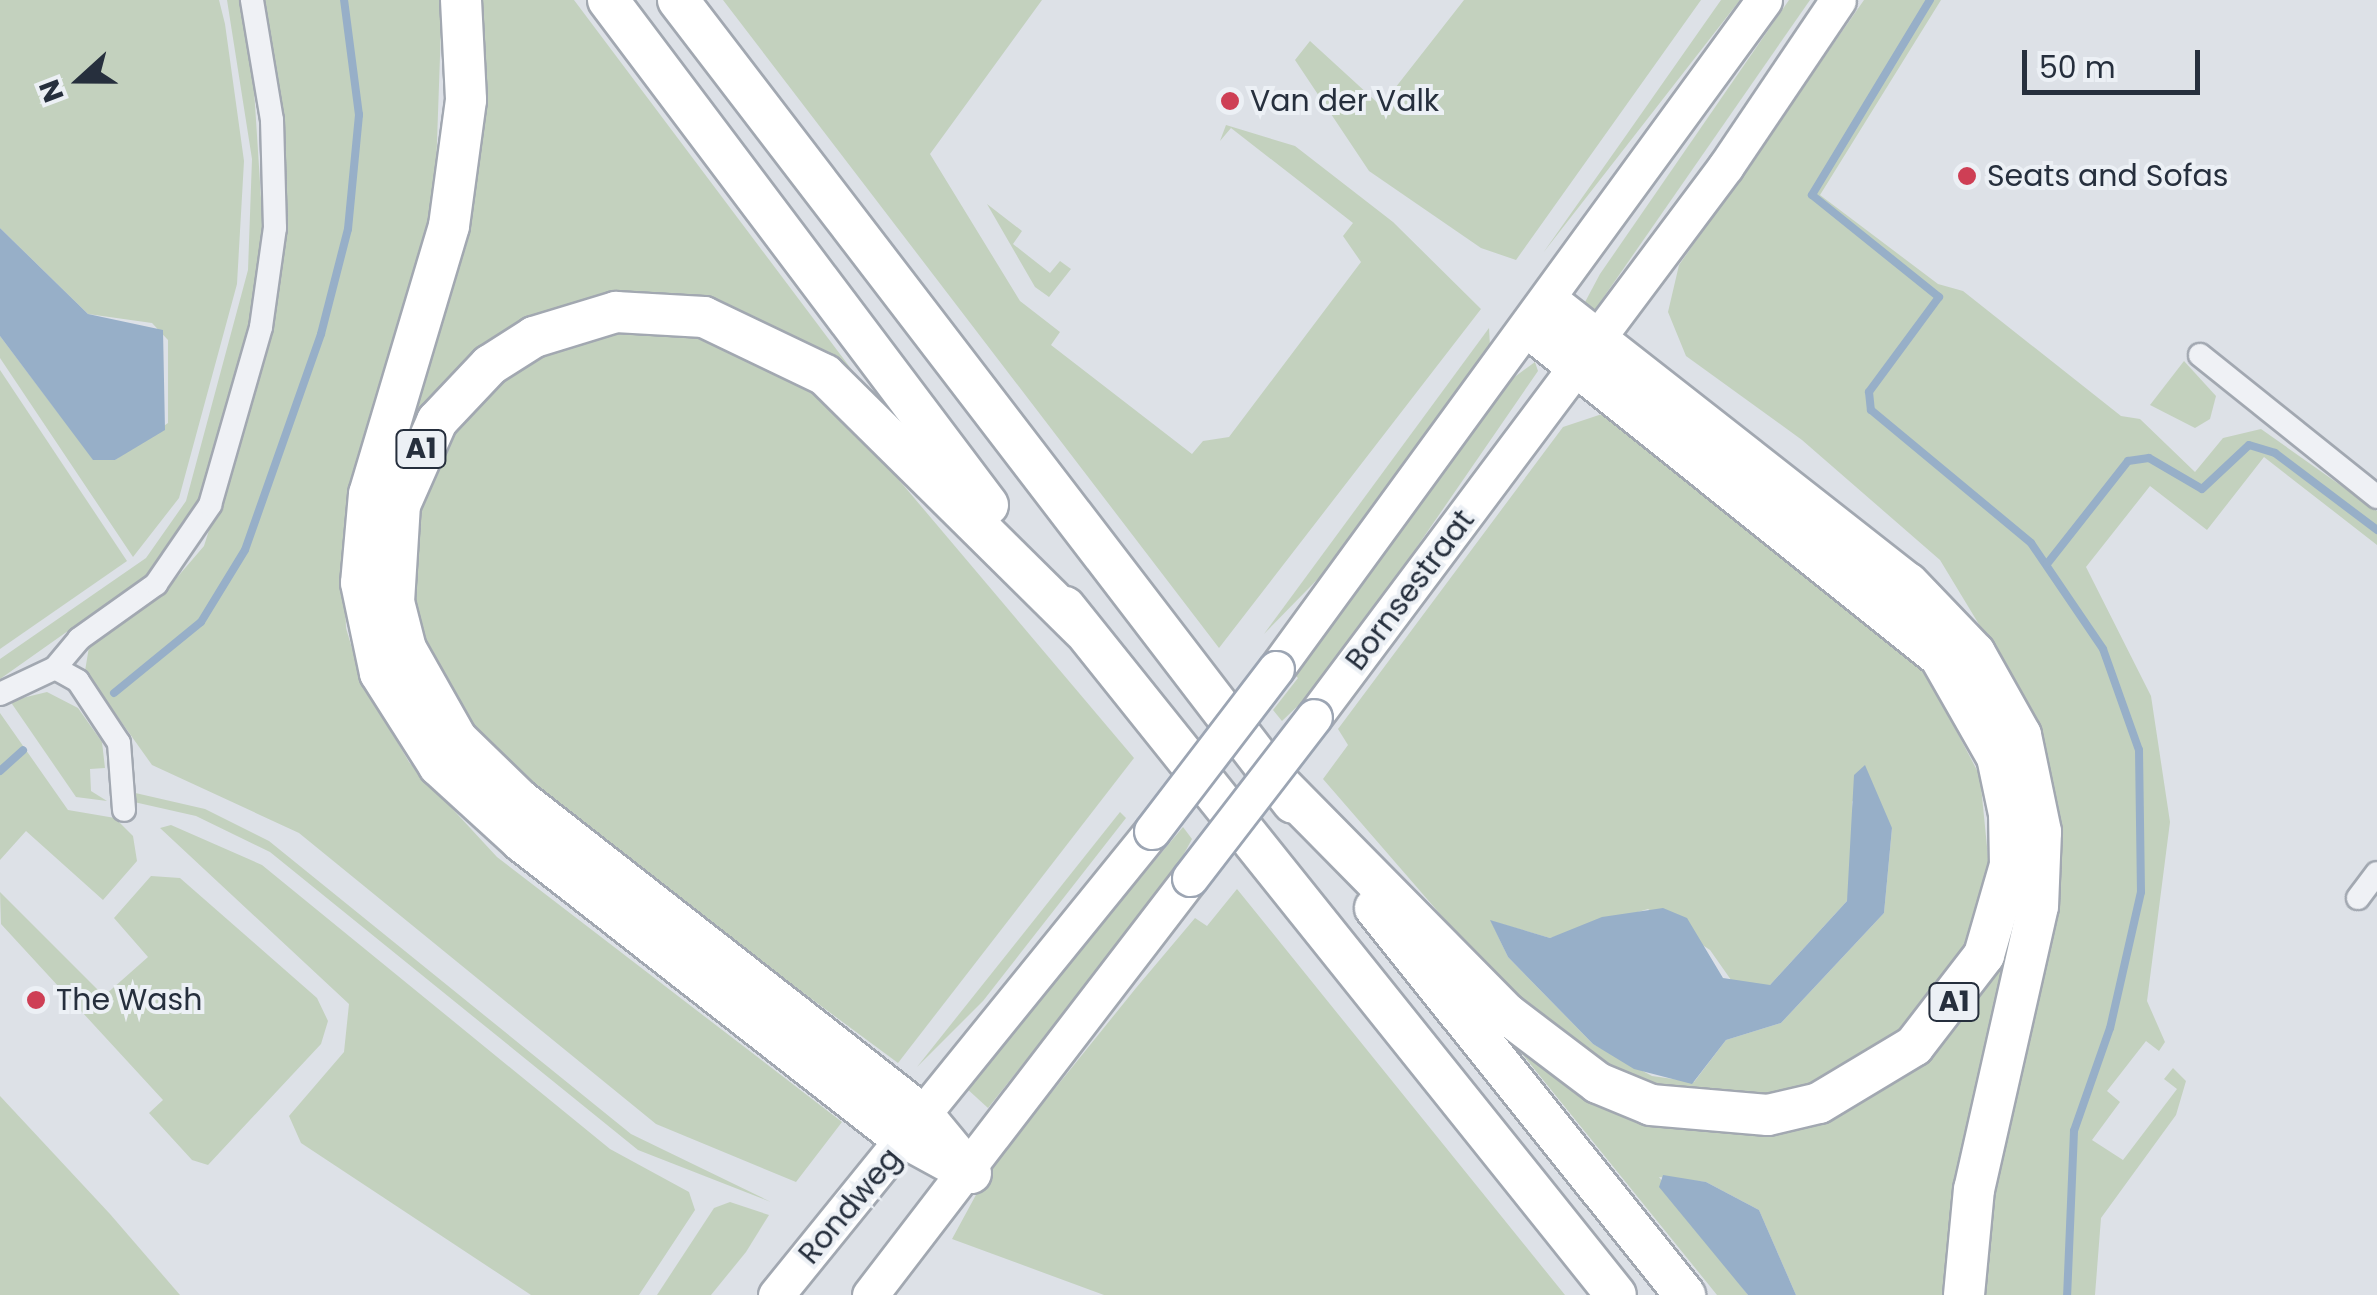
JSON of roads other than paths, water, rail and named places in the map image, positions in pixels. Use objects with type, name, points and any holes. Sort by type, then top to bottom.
[{"type":"highway","name":"A1","points":[[461,0],[466,100],[449,226],[368,494],[360,583],[380,673],[464,792],[914,1128]]},
{"type":"highway","name":"A1","points":[[608,0],[1080,628],[1616,1295]]},
{"type":"highway","name":"A1","points":[[678,0],[1278,782],[1685,1295]]},
{"type":"highway","name":"A1","points":[[914,1128],[520,800],[457,739],[406,648],[394,602],[400,505],[437,421],[490,365],[534,337],[616,312],[704,316],[825,376],[1080,628]]},
{"type":"highway","points":[[1539,315],[1587,352]]},
{"type":"highway","name":"A1","points":[[1278,782],[1507,1014],[1598,1083],[1651,1106],[1768,1115],[1819,1102],[1874,1077],[1952,1004],[1984,955],[2010,866],[1997,757],[1974,706],[1904,622],[1587,352]]},
{"type":"highway","name":"A1","points":[[1587,352],[1908,583],[1975,653],[2021,735],[2041,832],[2038,906],[1974,1189],[1964,1295]]},
{"type":"highway","points":[[914,1128],[971,1173]]},
{"type":"main road","name":"Bornsestraat","points":[[914,1128],[1276,669],[1539,315],[1764,0]]},
{"type":"main road","name":"Bornsestraat","points":[[971,1173],[1587,352],[1838,0]]},
{"type":"main road","name":"Rondweg","points":[[776,1295],[914,1128]]},
{"type":"main road","points":[[872,1294],[971,1173]]},
{"type":"street","points":[[0,694],[55,668],[78,639],[174,568],[210,505],[260,327],[275,228],[272,120],[252,0]]},
{"type":"street","points":[[2200,354],[2377,497]]},
{"type":"street","points":[[55,668],[78,681],[119,743],[124,810]]},
{"type":"street","points":[[2358,898],[2377,873]]},
{"type":"water","points":[[0,228],[88,314],[163,330],[165,430],[115,460],[93,460],[0,336]]},
{"type":"water","points":[[1865,765],[1892,828],[1884,913],[1781,1023],[1726,1040],[1692,1084],[1634,1069],[1593,1044],[1508,957],[1490,920],[1550,938],[1602,917],[1663,908],[1687,918],[1723,978],[1770,985],[1847,901],[1854,775]]},
{"type":"water","points":[[1663,1175],[1706,1182],[1759,1210],[1796,1295],[1748,1295],[1659,1187]]},
{"type":"waterway","points":[[114,693],[201,622],[245,550],[321,334],[348,229],[359,115],[344,0]]},
{"type":"waterway","points":[[1930,0],[1812,195],[1939,297],[1869,392],[1871,410],[2031,543],[2103,649],[2139,750],[2141,892],[2110,1028],[2074,1131],[2067,1295]]},
{"type":"waterway","points":[[2047,564],[2128,461],[2149,458],[2202,489],[2249,445],[2275,453],[2377,530]]},
{"type":"waterway","points":[[0,771],[23,750]]},
{"type":"place","name":"Van der Valk","points":[[1230,101]]},
{"type":"place","name":"Seats and Sofas","points":[[1967,176]]},
{"type":"place","name":"The Wash","points":[[36,1000]]}]
